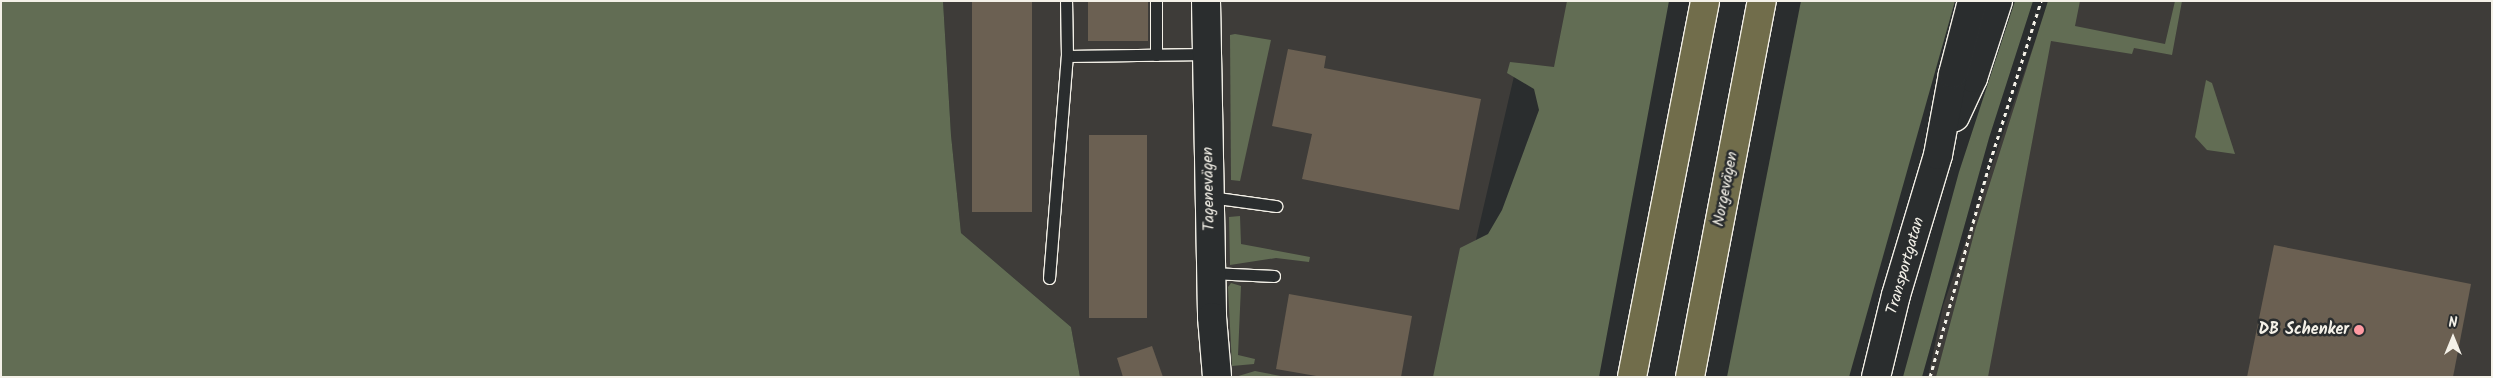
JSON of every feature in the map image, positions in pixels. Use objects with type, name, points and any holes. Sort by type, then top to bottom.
[{"type":"highway","points":[[1632,377],[1705,1]]},
{"type":"highway","name":"Norgevägen","points":[[1690,377],[1762,1]]},
{"type":"street","name":"Tagenevägen","points":[[1206,1],[1211,273],[1217,377]]},
{"type":"street","name":"Transportgatan","points":[[1876,377],[1896,294],[1938,155],[1953,74],[1972,1]]},
{"type":"street","name":"Transportgatan","points":[[1938,155],[1973,78],[1998,1]]},
{"type":"lane","points":[[1049,278],[1067,56],[1066,1]]},
{"type":"lane","points":[[1156,1],[1156,55]]},
{"type":"lane","points":[[1067,56],[1207,54]]},
{"type":"lane","points":[[1210,196],[1276,206]]},
{"type":"lane","points":[[1211,273],[1274,276]]},
{"type":"path","points":[[1930,377],[1990,162],[2041,1]]},
{"type":"shaded area","points":[[943,1],[1573,1],[1556,80],[1515,72],[1444,377],[1080,377],[1071,327],[961,233],[951,135]]},
{"type":"shaded area","points":[[2049,1],[2492,1],[2492,377],[1928,377],[1943,306]]},
{"type":"green space","points":[[1,1],[943,1],[951,135],[961,233],[1071,327],[1080,377],[1,377]]},
{"type":"green space","points":[[1567,1],[1669,1],[1599,377],[1433,377],[1460,248],[1488,234],[1502,210],[1539,110],[1534,89],[1507,73],[1510,62],[1554,67]]},
{"type":"green space","points":[[1801,1],[1955,1],[1849,377],[1727,377]]},
{"type":"green space","points":[[2015,1],[2033,1],[1989,138],[1922,377],[1903,377],[1959,172]]},
{"type":"green space","points":[[2048,1],[2080,1],[2075,26],[2165,44],[2175,1],[2182,1],[2172,55],[2134,48],[2132,54],[2051,41],[1988,377],[1936,377],[1975,230]]},
{"type":"green space","points":[[1235,34],[1271,40],[1240,181],[1231,180],[1230,35]]},
{"type":"green space","points":[[2206,80],[2212,83],[2235,154],[2207,150],[2195,137]]},
{"type":"green space","points":[[1240,216],[1241,244],[1310,257],[1309,262],[1276,258],[1230,265],[1229,217]]},
{"type":"green space","points":[[1231,283],[1241,286],[1238,355],[1255,359],[1254,364],[1232,366],[1228,287]]},
{"type":"green space","points":[[1255,371],[1260,372],[1286,377],[1235,377]]},
{"type":"building","points":[[972,1],[1032,1],[1032,212],[972,212]]},
{"type":"building","points":[[1088,1],[1148,1],[1148,41],[1088,41]]},
{"type":"building","points":[[1288,49],[1326,56],[1324,68],[1481,99],[1459,210],[1302,179],[1312,134],[1272,126]]},
{"type":"building","points":[[1089,135],[1147,135],[1147,318],[1089,318]]},
{"type":"building","name":"DB Schenker","points":[[2274,245],[2471,284],[2453,377],[2247,377]]},
{"type":"building","points":[[1289,294],[1412,316],[1401,377],[1322,377],[1276,369]]},
{"type":"building","points":[[1152,346],[1163,377],[1123,377],[1117,358]]},
{"type":"place","name":"DB Schenker","points":[[2359,330]]}]
